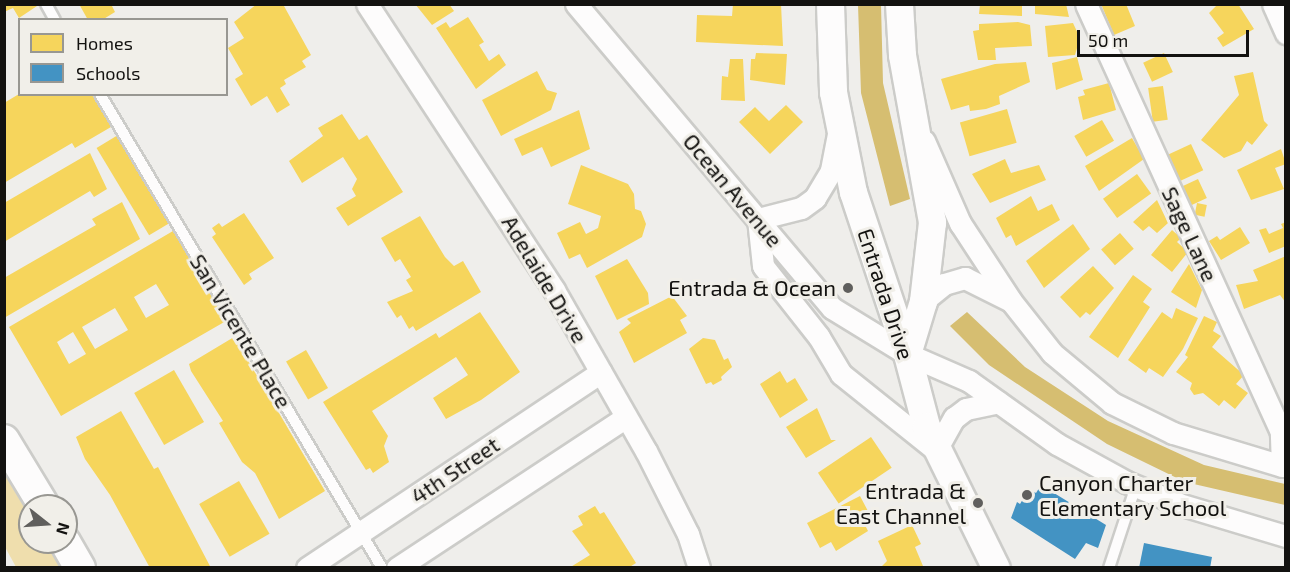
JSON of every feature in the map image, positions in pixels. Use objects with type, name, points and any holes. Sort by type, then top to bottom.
[{"type":"main road","points":[[4,440],[37,494]]},
{"type":"main road","points":[[72,554],[80,567]]},
{"type":"street","name":"Adelaide Drive","points":[[367,4],[491,191],[601,372],[688,534],[699,567]]},
{"type":"street","name":"Ocean Avenue","points":[[576,4],[832,308],[908,354],[969,381],[1057,444],[1136,486],[1286,536]]},
{"type":"street","name":"Entrada Drive","points":[[830,4],[829,55],[839,130],[854,192],[908,354],[912,381],[936,450],[996,567]]},
{"type":"street","points":[[899,4],[902,56],[932,222],[923,301],[908,354]]},
{"type":"street","name":"Sage Lane","points":[[1011,301],[1052,353],[1112,403],[1173,433],[1282,466],[1281,432],[1086,4]]},
{"type":"street","points":[[1273,4],[1286,33]]},
{"type":"street","points":[[915,121],[960,223],[1011,301]]},
{"type":"street","points":[[839,130],[831,171],[815,198],[801,208],[758,219],[764,266],[819,337],[841,374],[936,450],[954,418],[966,410],[998,402]]},
{"type":"street","points":[[923,301],[944,284],[965,278],[1011,301]]},
{"type":"street","name":"4th Street","points":[[307,567],[601,372]]},
{"type":"street","points":[[398,567],[626,417]]},
{"type":"lane","points":[[46,4],[54,18]]},
{"type":"lane","name":"San Vicente Place","points":[[101,96],[382,567]]},
{"type":"lane","points":[[1109,567],[1136,486]]},
{"type":"shaded area","points":[[858,5],[881,5],[883,83],[910,199],[890,206],[861,93]]},
{"type":"shaded area","points":[[967,312],[1025,367],[1108,421],[1204,465],[1285,484],[1285,505],[1185,482],[1107,444],[989,365],[950,326]]},
{"type":"shaded area","points":[[4,471],[18,494],[18,554],[54,554],[62,567],[16,567],[5,547]]},
{"type":"building: Homes","points":[[4,4],[36,4],[37,6],[19,18],[13,8],[4,12]]},
{"type":"building: Homes","points":[[79,4],[111,4],[115,12],[105,18],[87,18]]},
{"type":"building: Homes","points":[[257,4],[284,6],[311,55],[302,61],[306,67],[284,80],[286,84],[280,88],[290,105],[277,113],[267,96],[251,106],[235,79],[243,74],[228,48],[244,38],[234,22]]},
{"type":"building: Homes","points":[[415,4],[449,4],[454,11],[432,25]]},
{"type":"building: Homes","points":[[733,4],[781,4],[783,46],[696,42],[697,15],[732,16]]},
{"type":"building: Homes","points":[[980,4],[1022,4],[1022,16],[979,14]]},
{"type":"building: Homes","points":[[1035,4],[1066,4],[1069,17],[1035,14]]},
{"type":"building: Homes","points":[[1101,4],[1126,4],[1135,26],[1114,35]]},
{"type":"building: Homes","points":[[1218,4],[1238,4],[1254,29],[1223,47],[1217,38],[1224,33],[1209,13]]},
{"type":"building: Homes","points":[[468,17],[484,42],[479,45],[489,61],[499,54],[506,65],[476,89],[436,28],[446,22],[450,28]]},
{"type":"building: Homes","points":[[1018,22],[1030,25],[1032,46],[995,48],[996,60],[978,60],[973,31],[979,30],[979,24]]},
{"type":"building: Homes","points":[[1073,23],[1080,38],[1075,55],[1048,57],[1045,26]]},
{"type":"building: Homes","points":[[756,53],[787,54],[785,85],[750,80],[751,59],[755,59]]},
{"type":"building: Homes","points":[[1164,53],[1173,72],[1152,82],[1143,63]]},
{"type":"building: Homes","points":[[1077,57],[1083,80],[1056,90],[1052,63]]},
{"type":"building: Homes","points":[[730,59],[743,59],[745,101],[721,100],[722,76],[728,77]]},
{"type":"building: Homes","points":[[1026,62],[1030,82],[999,96],[1000,104],[970,111],[969,105],[951,110],[941,79],[995,64]]},
{"type":"building: Homes","points":[[537,71],[547,90],[557,93],[551,110],[501,136],[482,100]]},
{"type":"building: Homes","points":[[1253,72],[1264,121],[1268,125],[1252,145],[1247,141],[1241,151],[1224,158],[1201,140],[1239,95],[1234,76]]},
{"type":"building: Homes","points":[[1109,83],[1116,110],[1083,120],[1078,97],[1085,95],[1083,90]]},
{"type":"building: Homes","points":[[1163,86],[1168,120],[1153,122],[1148,88]]},
{"type":"building: Homes","points":[[18,95],[93,96],[111,127],[75,148],[72,143],[4,183],[4,103]]},
{"type":"building: Homes","points":[[786,105],[803,122],[770,154],[739,122],[755,107],[769,121]]},
{"type":"building: Homes","points":[[1007,109],[1017,143],[970,156],[960,123]]},
{"type":"building: Homes","points":[[579,110],[590,149],[551,167],[542,147],[522,156],[514,139]]},
{"type":"building: Homes","points":[[342,114],[359,140],[367,135],[403,192],[348,226],[336,208],[356,196],[352,189],[357,179],[343,157],[302,183],[289,161],[323,136],[318,128]]},
{"type":"building: Homes","points":[[1102,120],[1114,141],[1086,157],[1074,136]]},
{"type":"building: Homes","points":[[118,135],[171,222],[149,235],[97,148]]},
{"type":"building: Homes","points":[[1132,138],[1144,159],[1099,191],[1085,166]]},
{"type":"building: Homes","points":[[1191,144],[1203,170],[1178,182],[1166,156]]},
{"type":"building: Homes","points":[[1281,149],[1286,164],[1275,168],[1284,189],[1251,200],[1237,170]]},
{"type":"building: Homes","points":[[90,153],[107,189],[94,197],[90,191],[4,242],[4,203]]},
{"type":"building: Homes","points":[[1005,159],[1011,173],[1039,165],[1046,180],[990,203],[972,174]]},
{"type":"building: Homes","points":[[581,165],[628,184],[634,194],[635,209],[641,211],[646,224],[642,237],[587,268],[580,254],[569,259],[557,233],[580,222],[586,234],[598,228],[601,216],[568,204]]},
{"type":"building: Homes","points":[[1137,174],[1151,193],[1117,218],[1103,199]]},
{"type":"building: Homes","points":[[1198,179],[1207,198],[1190,206],[1181,187]]},
{"type":"building: Homes","points":[[1031,196],[1038,211],[1052,204],[1060,220],[1016,246],[1011,235],[1006,238],[996,218]]},
{"type":"building: Homes","points":[[1157,200],[1168,223],[1157,233],[1149,226],[1143,231],[1133,222]]},
{"type":"building: Homes","points":[[122,202],[140,239],[4,318],[4,278],[96,225],[92,219]]},
{"type":"building: Homes","points":[[1197,203],[1207,205],[1205,217],[1195,215]]},
{"type":"building: Homes","points":[[244,213],[274,258],[249,274],[252,279],[244,285],[212,237],[216,234],[212,228],[219,223],[222,227]]},
{"type":"building: Homes","points":[[420,216],[445,257],[454,266],[463,261],[481,292],[416,331],[413,326],[409,329],[401,315],[397,318],[387,302],[413,291],[406,280],[411,277],[400,259],[395,262],[381,238]]},
{"type":"building: Homes","points":[[1286,222],[1286,246],[1269,253],[1259,230],[1266,228],[1269,234],[1283,228],[1281,224]]},
{"type":"building: Homes","points":[[1073,224],[1090,249],[1044,288],[1026,261]]},
{"type":"building: Homes","points":[[1240,227],[1250,243],[1221,260],[1209,241],[1217,236],[1220,240]]},
{"type":"building: Homes","points":[[1172,230],[1181,238],[1177,242],[1188,252],[1172,272],[1151,255]]},
{"type":"building: Homes","points":[[173,231],[226,321],[61,416],[9,327]],"holes":[[[156,284],[169,305],[146,318],[134,297]],[[115,308],[128,330],[95,349],[82,327]],[[73,332],[86,354],[69,364],[57,342]]]},
{"type":"building: Homes","points":[[1120,233],[1134,249],[1115,265],[1101,249]]},
{"type":"building: Homes","points":[[1286,256],[1286,303],[1280,295],[1244,309],[1236,285],[1258,281],[1253,270]]},
{"type":"building: Homes","points":[[627,259],[648,293],[649,304],[617,320],[595,276]]},
{"type":"building: Homes","points":[[1189,264],[1202,290],[1196,308],[1171,292]]},
{"type":"building: Homes","points":[[1093,266],[1114,288],[1090,315],[1086,312],[1080,318],[1060,297]]},
{"type":"building: Homes","points":[[1133,275],[1152,289],[1143,302],[1150,307],[1118,358],[1089,337]]},
{"type":"building: Homes","points":[[672,296],[687,316],[680,320],[687,333],[634,363],[619,332],[631,323],[627,319]]},
{"type":"building: Homes","points":[[1176,308],[1198,318],[1183,349],[1163,377],[1149,368],[1146,373],[1128,360],[1162,312],[1172,319]]},
{"type":"building: Homes","points":[[480,312],[520,372],[481,400],[446,419],[433,398],[468,375],[456,357],[372,411],[388,436],[384,446],[389,462],[373,473],[370,468],[366,470],[323,402],[436,333],[439,338]]},
{"type":"building: Homes","points":[[1204,316],[1217,322],[1213,331],[1221,336],[1212,347],[1244,375],[1236,384],[1248,393],[1235,409],[1224,400],[1219,406],[1203,393],[1194,395],[1190,389],[1192,383],[1176,372],[1188,357],[1185,355]]},
{"type":"building: Homes","points":[[234,337],[325,491],[279,519],[255,473],[242,462],[219,423],[223,421],[191,371],[189,364]]},
{"type":"building: Homes","points":[[703,338],[715,340],[724,360],[728,358],[732,367],[721,377],[722,380],[713,385],[711,382],[706,384],[689,349]]},
{"type":"building: Homes","points":[[306,350],[328,388],[308,400],[286,362]]},
{"type":"building: Homes","points":[[174,370],[204,422],[164,445],[134,393]]},
{"type":"building: Homes","points":[[780,371],[787,383],[795,378],[808,400],[780,418],[760,384]]},
{"type":"building: Homes","points":[[817,408],[831,440],[836,440],[806,458],[786,427]]},
{"type":"building: Homes","points":[[121,411],[154,469],[158,467],[211,568],[150,568],[110,495],[85,459],[76,437]]},
{"type":"building: Homes","points":[[871,437],[892,468],[839,503],[818,473]]},
{"type":"building: Homes","points":[[239,481],[270,534],[230,557],[199,504]]},
{"type":"building: Homes","points":[[860,496],[869,513],[861,517],[868,531],[836,551],[831,542],[820,548],[807,523]]},
{"type":"building: Homes","points":[[595,506],[600,514],[604,512],[636,563],[628,568],[569,568],[590,555],[572,531],[583,525],[578,516]]},
{"type":"building: Homes","points":[[912,525],[921,544],[915,547],[923,566],[880,568],[887,561],[878,541]]},
{"type":"building: Schools","points":[[1041,485],[1106,525],[1098,548],[1086,543],[1075,559],[1011,518],[1017,502],[1020,504],[1029,489],[1036,493]]},
{"type":"building: Schools","points":[[1144,543],[1212,557],[1210,568],[1139,568]]},
{"type":"place","name":"Entrada & Ocean","points":[[848,288]]},
{"type":"place","name":"Canyon Charter Elementary School","points":[[1027,495]]},
{"type":"place","name":"Entrada & East Channel","points":[[978,503]]}]
